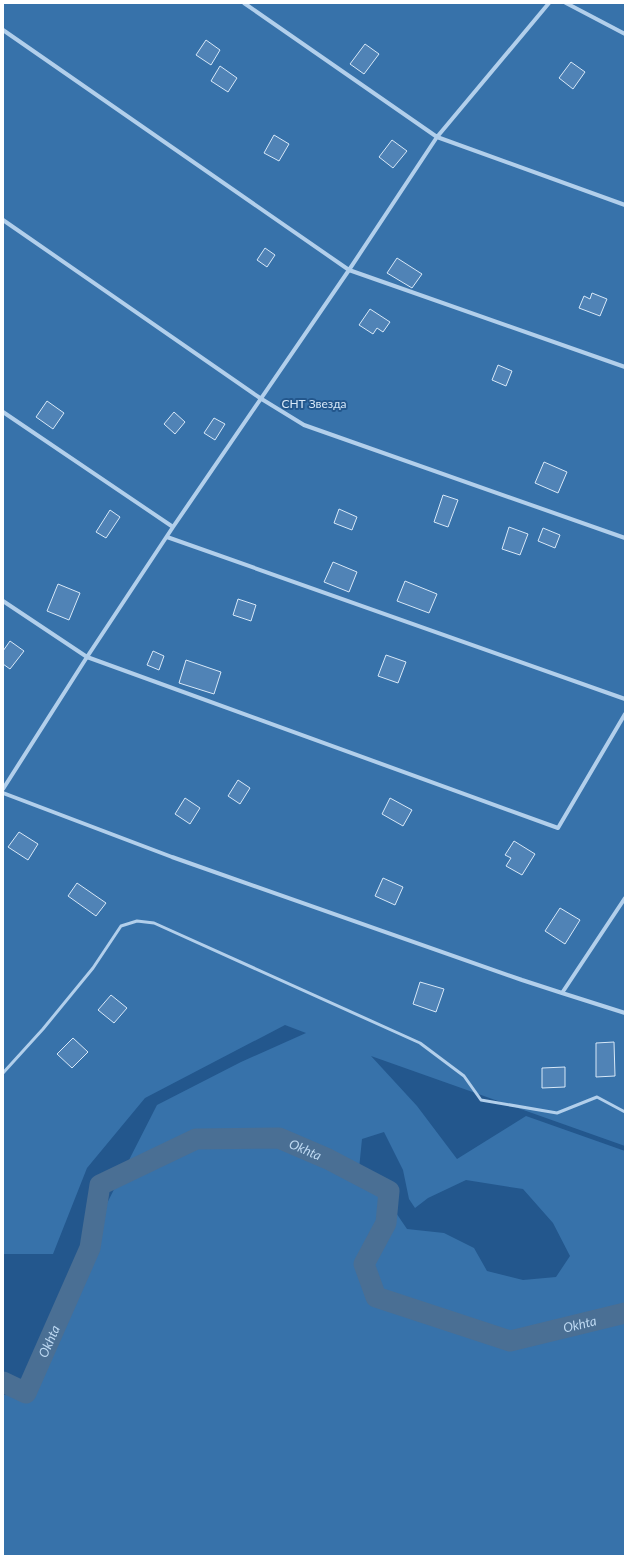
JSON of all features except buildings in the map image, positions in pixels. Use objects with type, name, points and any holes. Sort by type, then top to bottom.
[{"type":"street","points":[[244,3],[437,137],[625,205]]},
{"type":"street","points":[[3,789],[87,657],[173,527],[349,270],[437,137],[549,3]]},
{"type":"street","points":[[566,3],[625,34]]},
{"type":"street","points":[[3,30],[349,270],[625,367]]},
{"type":"street","points":[[3,220],[260,398],[304,425],[625,538]]},
{"type":"street","points":[[3,412],[173,527]]},
{"type":"street","points":[[167,537],[625,699]]},
{"type":"street","points":[[3,601],[87,657],[558,828],[625,714]]},
{"type":"street","points":[[3,793],[172,857],[522,980],[625,1013]]},
{"type":"street","points":[[562,993],[625,898]]},
{"type":"lane","points":[[3,1073],[43,1029],[93,968],[121,926],[136,920],[154,924],[420,1043],[464,1076],[481,1100],[557,1113],[597,1097],[625,1112]]},
{"type":"green space","name":"СНТ Звезда","points":[[3,3],[625,3],[625,1146],[371,1056],[417,1106],[457,1159],[526,1116],[625,1151],[625,1556],[3,1556],[3,1395],[26,1393],[49,1361],[74,1268],[157,1105],[241,1062],[306,1033],[285,1025],[145,1098],[87,1168],[53,1254],[3,1254]],"holes":[[[384,1132],[403,1170],[409,1199],[415,1208],[428,1198],[466,1180],[523,1189],[553,1223],[570,1256],[556,1277],[523,1280],[487,1271],[474,1248],[444,1233],[407,1229],[390,1204],[386,1181],[359,1169],[362,1139]]]},
{"type":"waterway","name":"Okhta","points":[[3,1382],[26,1393],[90,1248],[100,1185],[196,1139],[279,1138],[328,1159],[389,1191],[386,1223],[364,1264],[376,1297],[510,1341],[625,1313]]}]
